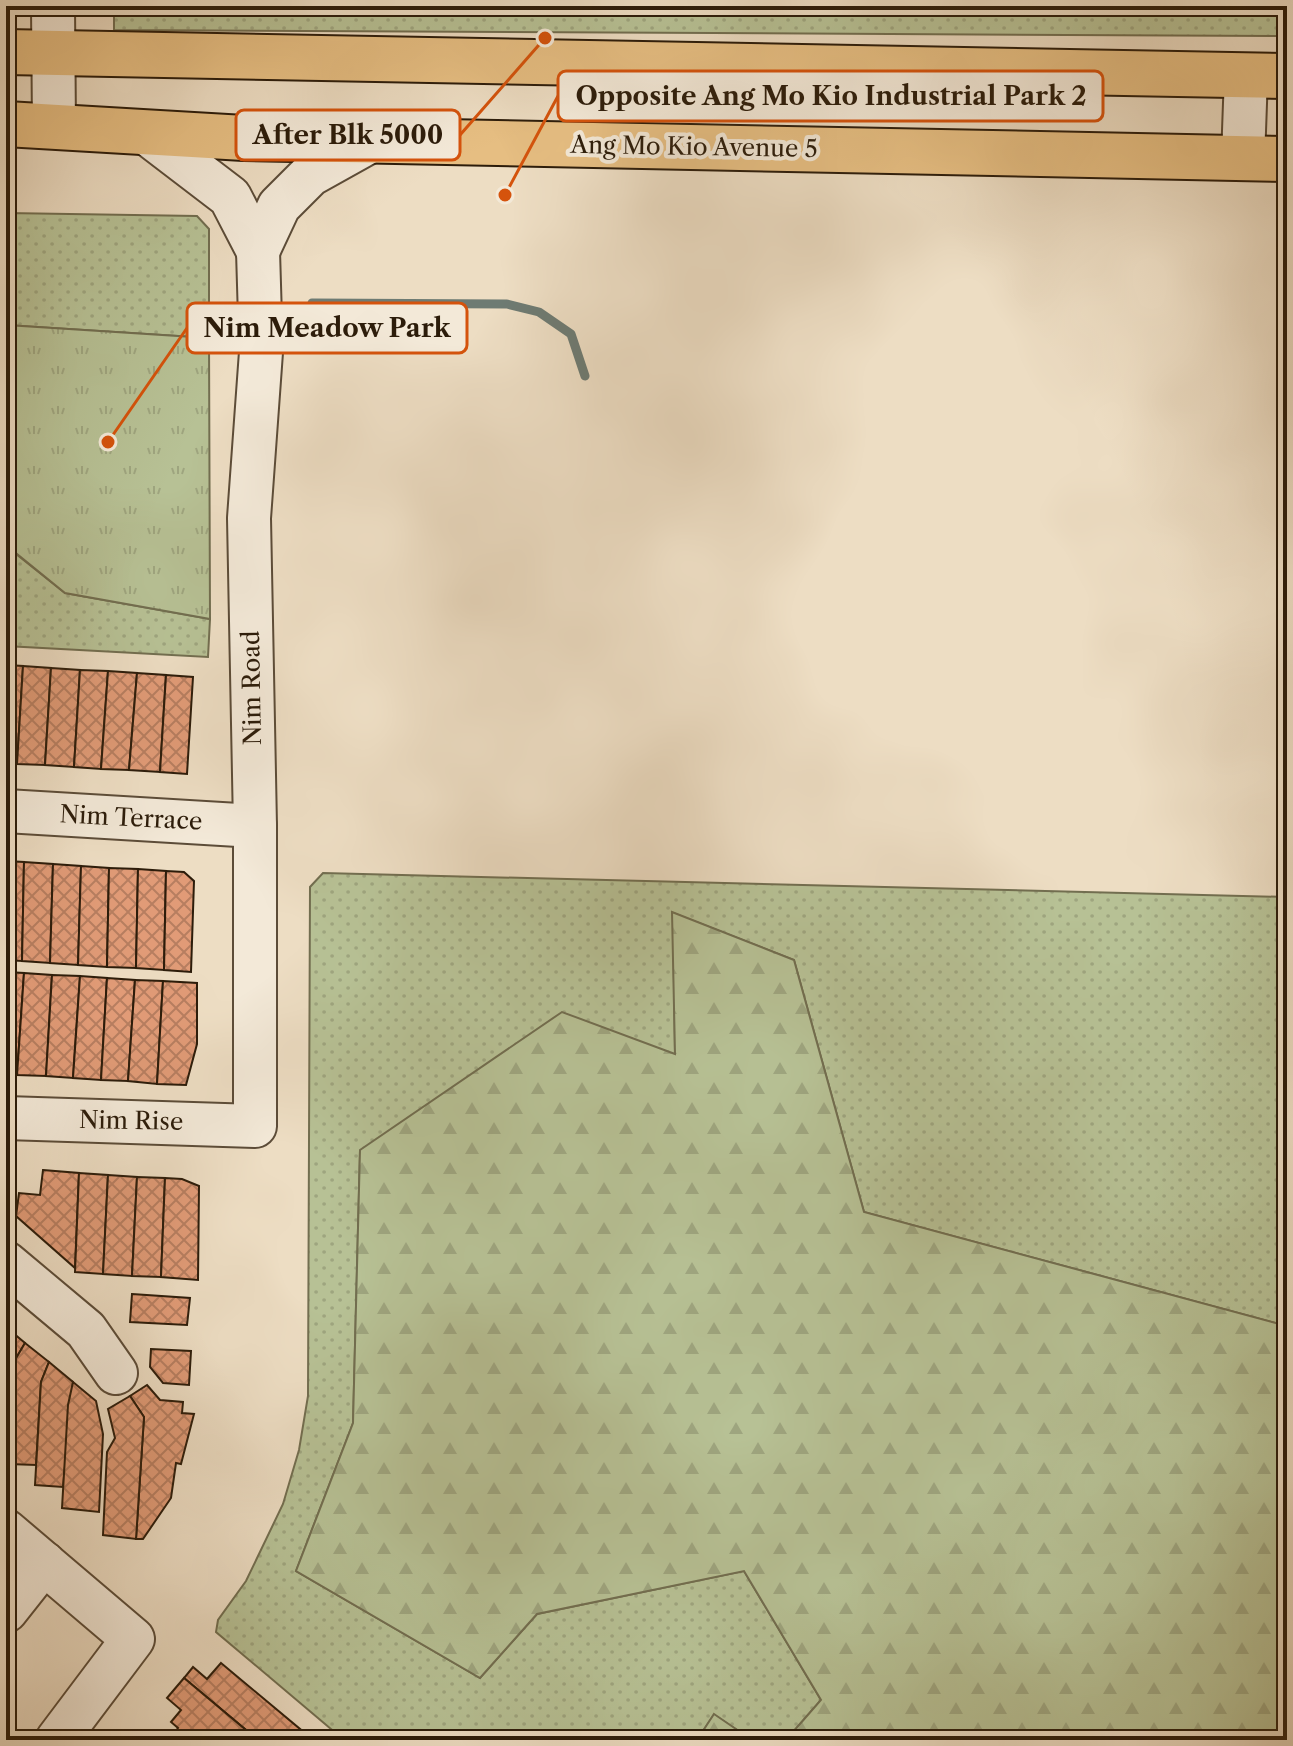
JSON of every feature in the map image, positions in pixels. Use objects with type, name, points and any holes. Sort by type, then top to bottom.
[{"type":"main road","points":[[6,52],[1267,75]]},
{"type":"main road","name":"Ang Mo Kio Avenue 5","points":[[6,124],[371,141],[1287,159]]},
{"type":"street","points":[[53,6],[54,127]]},
{"type":"street","points":[[1243,159],[1267,75]]},
{"type":"street","points":[[145,132],[230,197],[258,251]]},
{"type":"street","points":[[258,251],[279,206],[310,175],[371,141]]},
{"type":"street","name":"Nim Road","points":[[255,1126],[255,826],[249,518],[261,352],[258,251]]},
{"type":"street","name":"Nim Terrace","points":[[6,811],[255,826]]},
{"type":"street","name":"Nim Rise","points":[[6,1118],[255,1126]]},
{"type":"street","points":[[6,1263],[86,1330],[116,1373]]},
{"type":"street","points":[[6,1531],[133,1639],[57,1740]]},
{"type":"street","points":[[6,1611],[44,1563]]},
{"type":"green space","points":[[114,6],[1279,6],[1279,36],[114,30]]},
{"type":"green space","points":[[6,213],[197,216],[209,229],[209,338],[6,325]]},
{"type":"green space","points":[[6,325],[209,338],[210,619],[65,593],[6,545]]},
{"type":"green space","points":[[6,546],[65,593],[210,619],[208,657],[6,646]]},
{"type":"green space","points":[[323,873],[1287,897],[1287,1326],[864,1212],[794,960],[673,913],[675,1055],[360,1151],[353,1423],[296,1571],[480,1678],[537,1614],[744,1571],[821,1700],[786,1740],[752,1740],[714,1715],[697,1740],[344,1740],[216,1632],[218,1620],[246,1581],[283,1504],[299,1450],[308,1396],[310,887]]},
{"type":"green space","points":[[672,912],[794,960],[864,1212],[1287,1326],[1287,1740],[786,1740],[821,1700],[744,1571],[537,1614],[480,1678],[296,1571],[353,1423],[360,1150],[562,1012],[675,1054]]},
{"type":"green space","points":[[714,1714],[752,1740],[697,1740]]},
{"type":"building","points":[[6,665],[23,666],[17,764],[6,763]]},
{"type":"building","points":[[23,666],[51,668],[45,765],[17,764]]},
{"type":"building","points":[[51,668],[80,670],[74,767],[45,765]]},
{"type":"building","points":[[80,670],[108,671],[101,769],[74,767]]},
{"type":"building","points":[[108,671],[137,673],[129,770],[101,769]]},
{"type":"building","points":[[137,673],[166,675],[160,772],[129,770]]},
{"type":"building","points":[[166,675],[193,677],[187,774],[160,772]]},
{"type":"building","points":[[6,861],[24,862],[22,961],[6,960]]},
{"type":"building","points":[[24,862],[53,864],[50,963],[22,961]]},
{"type":"building","points":[[53,864],[81,866],[78,965],[50,963]]},
{"type":"building","points":[[81,866],[109,868],[107,967],[78,965]]},
{"type":"building","points":[[109,868],[138,869],[136,968],[107,967]]},
{"type":"building","points":[[138,869],[166,871],[164,970],[136,968]]},
{"type":"building","points":[[166,871],[184,872],[194,881],[191,972],[164,970]]},
{"type":"building","points":[[6,972],[24,973],[17,1075],[6,1074]]},
{"type":"building","points":[[24,973],[52,975],[46,1076],[17,1075]]},
{"type":"building","points":[[52,975],[80,976],[73,1078],[46,1076]]},
{"type":"building","points":[[80,976],[107,978],[101,1080],[73,1078]]},
{"type":"building","points":[[107,978],[135,980],[128,1081],[101,1080]]},
{"type":"building","points":[[135,980],[163,981],[157,1084],[128,1081]]},
{"type":"building","points":[[163,981],[197,983],[197,1044],[186,1085],[157,1084]]},
{"type":"building","points":[[43,1170],[79,1173],[75,1268],[16,1216],[19,1193],[40,1195]]},
{"type":"building","points":[[79,1173],[108,1175],[103,1274],[75,1272]]},
{"type":"building","points":[[108,1175],[137,1177],[132,1276],[103,1274]]},
{"type":"building","points":[[137,1177],[165,1178],[161,1277],[132,1276]]},
{"type":"building","points":[[165,1178],[182,1179],[199,1186],[198,1280],[161,1277]]},
{"type":"building","points":[[132,1294],[190,1298],[187,1325],[130,1322]]},
{"type":"building","points":[[6,1327],[25,1343],[15,1360],[10,1443],[6,1443]]},
{"type":"building","points":[[25,1343],[49,1362],[41,1382],[36,1465],[9,1464],[15,1360]]},
{"type":"building","points":[[151,1349],[191,1351],[189,1385],[163,1383],[150,1367]]},
{"type":"building","points":[[49,1362],[73,1382],[63,1487],[35,1485],[41,1382]]},
{"type":"building","points":[[73,1382],[96,1401],[103,1434],[99,1512],[62,1508],[68,1405]]},
{"type":"building","points":[[147,1385],[160,1400],[183,1402],[182,1413],[194,1414],[181,1464],[176,1463],[171,1498],[143,1539],[136,1539],[144,1417],[130,1396]]},
{"type":"building","points":[[130,1396],[144,1417],[136,1539],[103,1535],[107,1452],[115,1438],[108,1409]]},
{"type":"building","points":[[221,1663],[306,1734],[301,1740],[258,1740],[184,1678],[193,1667],[207,1679]]},
{"type":"building","points":[[184,1678],[258,1740],[179,1740],[173,1735],[178,1728],[171,1722],[181,1710],[167,1698]]},
{"type":"waterway","points":[[312,303],[507,304],[539,312],[571,334],[585,376]]},
{"type":"place","name":"After Blk 5000","points":[[545,38]]},
{"type":"place","name":"Opposite Ang Mo Kio Industrial Park 2","points":[[505,195]]},
{"type":"place","name":"Nim Meadow Park","points":[[108,442]]}]
